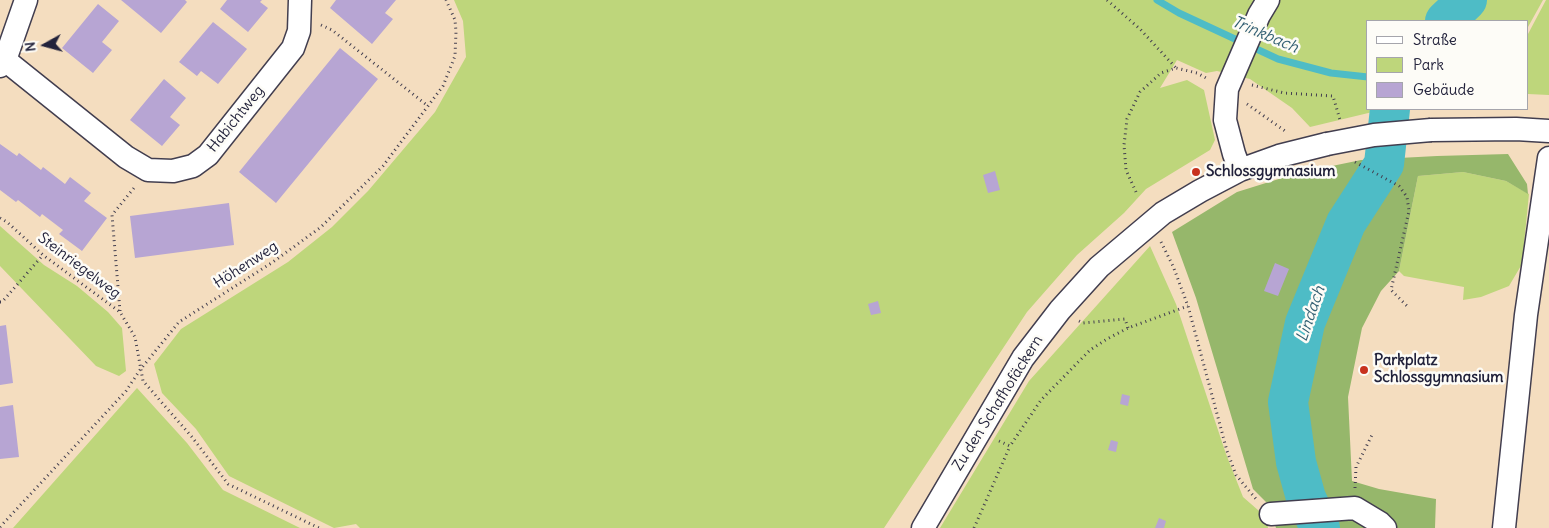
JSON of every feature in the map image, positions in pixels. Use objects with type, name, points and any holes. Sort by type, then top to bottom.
[{"type":"street","points":[[3,63],[26,0]]},
{"type":"street","name":"Habichtweg","points":[[3,63],[126,157],[148,170],[173,171],[193,166],[208,155],[293,48],[299,31],[300,7]]},
{"type":"street","points":[[1240,170],[1224,120],[1231,78],[1264,8]]},
{"type":"street","name":"Zu den Schafhofäckern","points":[[923,528],[1023,358],[1060,310],[1099,267],[1163,213],[1240,170],[1334,136],[1431,130],[1516,129],[1549,131]]},
{"type":"street","points":[[1504,526],[1526,315],[1549,158]]},
{"type":"street","points":[[1278,514],[1347,509],[1380,523],[1385,528]]},
{"type":"path","name":"Höhenweg","points":[[0,527],[126,391],[140,370],[179,322],[273,262],[321,227],[383,166],[443,86],[455,56],[455,20],[446,0]]},
{"type":"path","points":[[1107,0],[1140,29],[1176,68]]},
{"type":"path","points":[[300,7],[428,106]]},
{"type":"path","points":[[1136,192],[1126,170],[1124,145],[1127,119],[1140,92],[1161,73],[1176,68],[1231,78],[1284,93],[1333,96],[1341,120],[1334,136]]},
{"type":"path","points":[[1231,78],[1291,136]]},
{"type":"path","points":[[1352,158],[1356,163],[1399,186],[1407,197],[1409,211],[1391,290],[1407,306]]},
{"type":"path","points":[[120,312],[112,215],[148,170]]},
{"type":"path","name":"Steinriegelweg","points":[[0,218],[7,222],[43,256],[120,312],[135,337],[140,370]]},
{"type":"path","points":[[1161,242],[1173,266],[1188,306],[1236,475],[1250,493],[1278,514]]},
{"type":"path","points":[[0,302],[43,256]]},
{"type":"path","points":[[974,528],[1010,446],[1041,400],[1090,350],[1107,339],[1128,328],[1188,306]]},
{"type":"path","points":[[1060,310],[1076,321],[1083,323],[1125,318],[1128,328]]},
{"type":"path","points":[[140,370],[143,381],[192,437],[228,484],[319,528]]},
{"type":"path","points":[[978,432],[1010,446]]},
{"type":"path","points":[[1347,509],[1356,467],[1372,435]]},
{"type":"green space","points":[[454,0],[1543,0],[1529,25],[1529,20],[1366,20],[1366,110],[1381,110],[1310,127],[1292,108],[1250,79],[1217,71],[1206,73],[1177,60],[1160,88],[1187,80],[1204,90],[1215,140],[1210,150],[1146,189],[1124,213],[1077,255],[1027,312],[884,528],[360,528],[356,524],[334,528],[229,476],[196,429],[162,393],[154,364],[181,329],[288,262],[332,227],[368,191],[435,112],[466,57],[463,21]]},
{"type":"green space","points":[[1546,0],[1549,0],[1549,95],[1529,94],[1529,32]]},
{"type":"green space","points":[[1508,154],[1527,184],[1528,194],[1506,181],[1463,172],[1418,176],[1399,271],[1381,291],[1362,328],[1348,397],[1352,481],[1379,489],[1436,499],[1435,528],[1276,528],[1269,505],[1253,489],[1196,298],[1172,232],[1237,192],[1298,173],[1361,160]]},
{"type":"green space","points":[[1463,172],[1506,181],[1529,194],[1522,264],[1509,286],[1481,297],[1463,300],[1464,287],[1404,276],[1399,271],[1418,176]]},
{"type":"green space","points":[[0,226],[44,265],[77,286],[108,312],[122,328],[126,371],[119,376],[96,366],[0,266]]},
{"type":"green space","points":[[1150,246],[1176,304],[1226,454],[1243,497],[1266,517],[1268,528],[940,528],[1029,381]]},
{"type":"green space","points":[[137,388],[187,443],[223,490],[300,528],[13,528]]},
{"type":"building","points":[[121,0],[185,0],[187,2],[161,33]]},
{"type":"building","points":[[227,0],[262,0],[260,2],[268,8],[248,32],[220,9]]},
{"type":"building","points":[[336,0],[396,0],[385,13],[393,19],[372,44],[330,8]]},
{"type":"building","points":[[98,4],[119,21],[102,42],[112,50],[93,73],[62,48]]},
{"type":"building","points":[[213,22],[247,49],[218,84],[201,71],[197,76],[179,62]]},
{"type":"building","points":[[340,48],[378,79],[276,203],[239,172]]},
{"type":"building","points":[[164,79],[186,98],[170,117],[180,125],[162,146],[130,120]]},
{"type":"building","points":[[0,144],[17,156],[19,153],[41,170],[43,167],[65,184],[70,177],[91,193],[84,201],[107,218],[82,251],[59,234],[63,230],[42,214],[40,217],[18,200],[16,202],[0,190]]},
{"type":"building","points":[[995,171],[1000,190],[988,193],[983,175]]},
{"type":"building","points":[[229,203],[234,245],[135,258],[130,216]]},
{"type":"building","points":[[1275,263],[1289,269],[1278,296],[1264,291]]},
{"type":"building","points":[[878,301],[881,313],[871,315],[868,304]]},
{"type":"building","points":[[6,325],[13,383],[0,385],[0,326]]},
{"type":"building","points":[[1122,394],[1130,396],[1128,406],[1120,404]]},
{"type":"building","points":[[13,405],[19,457],[0,459],[0,407]]},
{"type":"building","points":[[1111,440],[1118,442],[1116,452],[1108,450]]},
{"type":"building","points":[[1159,518],[1166,521],[1164,528],[1155,528]]},
{"type":"waterway","name":"Trinkbach","points":[[1157,0],[1179,13],[1278,59],[1331,73],[1366,77]]},
{"type":"waterway","name":"Lindach","points":[[1446,20],[1467,0]]},
{"type":"waterway","name":"Lindach","points":[[1320,528],[1306,498],[1296,462],[1288,402],[1305,323],[1346,223],[1384,164],[1390,110]]},
{"type":"place","name":"Schlossgymnasium","points":[[1196,172]]},
{"type":"place","name":"Parkplatz Schlossgymnasium","points":[[1364,370]]}]
